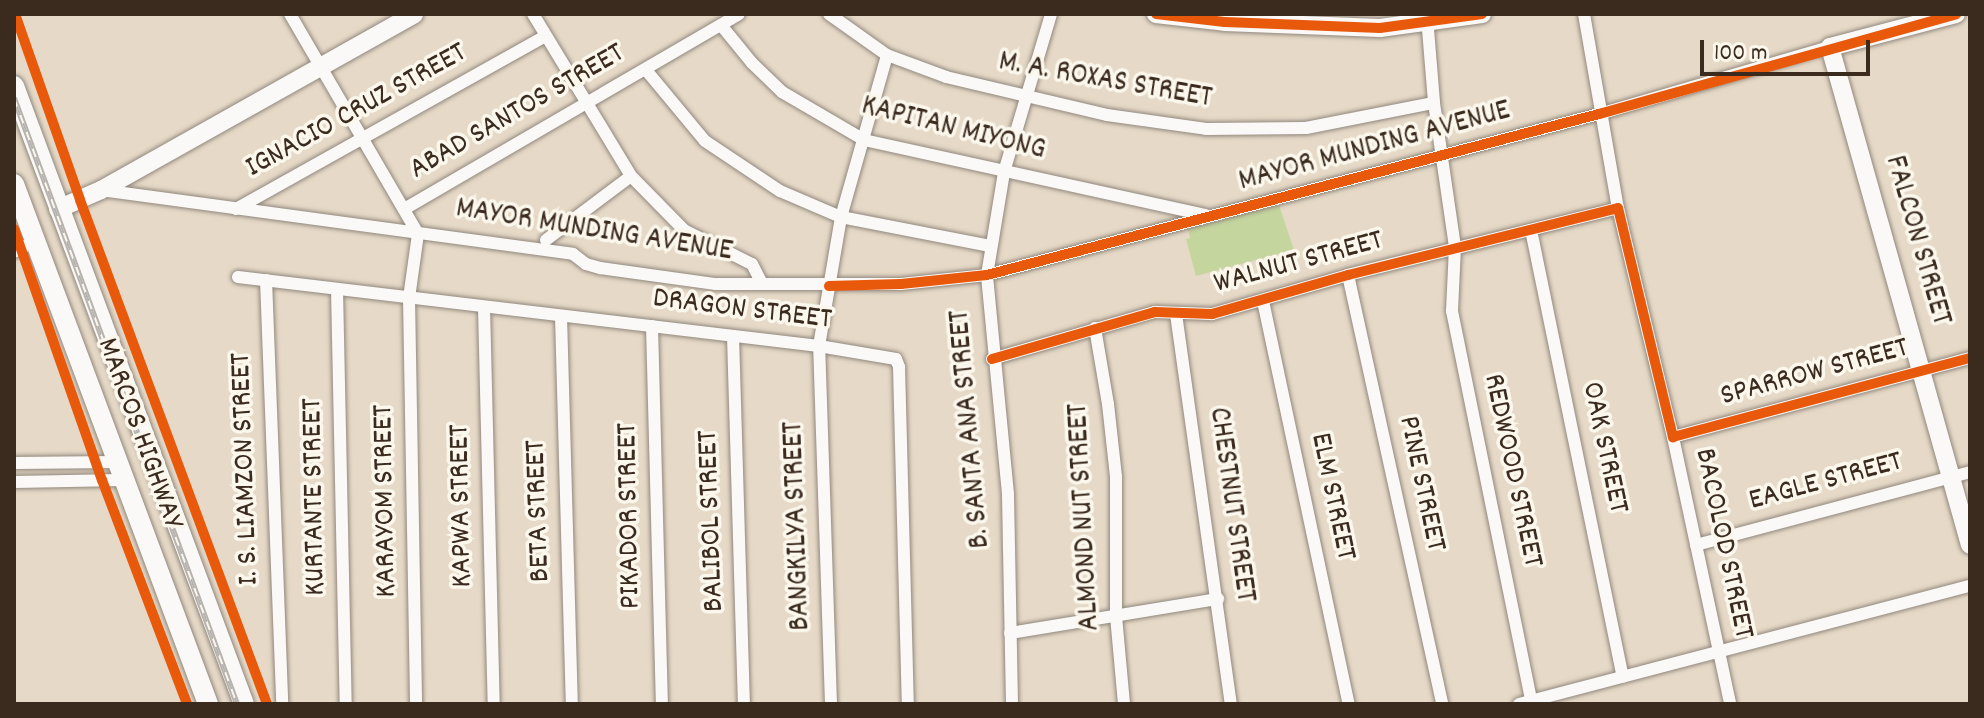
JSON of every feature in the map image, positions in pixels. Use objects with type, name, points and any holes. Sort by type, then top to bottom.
[{"type":"main road","name":"MARCOS HIGHWAY","points":[[14,86],[244,704]]},
{"type":"main road","name":"MARCOS HIGHWAY","points":[[14,185],[208,704]]},
{"type":"street","points":[[290,14],[406,208],[418,234]]},
{"type":"street","points":[[58,209],[101,190],[322,67],[391,20],[414,14]]},
{"type":"street","points":[[533,14],[631,176],[684,230],[752,264],[761,282]]},
{"type":"street","name":"ABAD SANTOS STREET","points":[[406,208],[585,100],[646,70],[739,14]]},
{"type":"street","name":"M. A. ROXAS STREET","points":[[829,14],[887,55],[946,77],[1107,115],[1206,129],[1306,128],[1434,103]]},
{"type":"street","name":"B. SANTA ANA STREET","points":[[1012,704],[1008,494],[992,359],[987,275],[1004,172],[1024,96],[1051,14]]},
{"type":"street","points":[[1156,14],[1308,26],[1380,28],[1427,19],[1482,14]]},
{"type":"street","name":"BACOLOD STREET","points":[[1584,14],[1599,114],[1618,208],[1673,437],[1730,704]]},
{"type":"street","name":"MAYOR MUNDING AVENUE","points":[[101,190],[573,254],[586,264],[600,268],[716,284],[901,284],[987,275],[1599,114],[1926,18],[1956,14]]},
{"type":"street","name":"REDWOOD STREET","points":[[1427,19],[1434,103],[1455,247],[1452,311],[1528,703]]},
{"type":"street","name":"KAPITAN MIYONG","points":[[721,25],[752,63],[782,92],[864,140],[1209,216]]},
{"type":"street","name":"IGNACIO CRUZ STREET","points":[[236,209],[545,36]]},
{"type":"street","name":"FALCON STREET","points":[[1830,47],[1924,370],[1961,475],[1970,545]]},
{"type":"street","name":"BANGKILYA STREET","points":[[831,704],[819,346],[841,217],[887,55]]},
{"type":"street","points":[[646,70],[705,141],[780,191],[841,217],[990,246]]},
{"type":"street","points":[[546,240],[631,176]]},
{"type":"street","name":"WALNUT STREET","points":[[992,359],[1155,312],[1212,314],[1455,247],[1618,208]]},
{"type":"street","name":"OAK STREET","points":[[1531,230],[1623,677]]},
{"type":"street","name":"KARAYOM STREET","points":[[416,704],[409,298],[418,234]]},
{"type":"street","points":[[14,252],[35,241]]},
{"type":"street","name":"PINE STREET","points":[[1348,275],[1442,704]]},
{"type":"street","name":"DRAGON STREET","points":[[238,277],[888,354],[896,359],[899,367],[908,704]]},
{"type":"street","name":"I. S. LIAMZON STREET","points":[[266,280],[282,704]]},
{"type":"street","name":"KURTANTE STREET","points":[[337,289],[346,704]]},
{"type":"street","name":"ELM STREET","points":[[1263,301],[1349,704]]},
{"type":"street","name":"KAPWA STREET","points":[[484,307],[494,704]]},
{"type":"street","name":"CHESTNUT STREET","points":[[1176,314],[1231,704]]},
{"type":"street","name":"BETA STREET","points":[[561,316],[572,704]]},
{"type":"street","name":"PIKADOR STREET","points":[[652,326],[662,704]]},
{"type":"street","name":"ALMOND NUT STREET","points":[[1095,328],[1116,477],[1116,616],[1124,704]]},
{"type":"street","name":"BALIBOL STREET","points":[[733,336],[744,704]]},
{"type":"street","name":"SPARROW STREET","points":[[1673,437],[1970,358]]},
{"type":"street","points":[[14,463],[119,471]]},
{"type":"street","points":[[14,482],[119,471]]},
{"type":"street","name":"EAGLE STREET","points":[[1696,545],[1961,475]]},
{"type":"street","points":[[1528,703],[1970,586]]},
{"type":"street","points":[[1010,633],[1218,599]]},
{"type":"green space","points":[[1279,205],[1294,250],[1196,276],[1186,239],[1190,238],[1188,228]]},
{"type":"railway","points":[[14,98],[237,704]]},
{"type":"cycle path","points":[[15,14],[80,200],[267,704]]},
{"type":"cycle path","points":[[1156,14],[1225,22],[1380,28],[1482,14]]},
{"type":"cycle path","points":[[829,286],[901,284],[987,275],[1599,114],[1956,14]]},
{"type":"cycle path","points":[[992,359],[1155,312],[1212,314],[1348,275],[1618,208],[1673,437],[1970,358]]},
{"type":"cycle path","points":[[14,229],[102,480],[187,704]]}]
